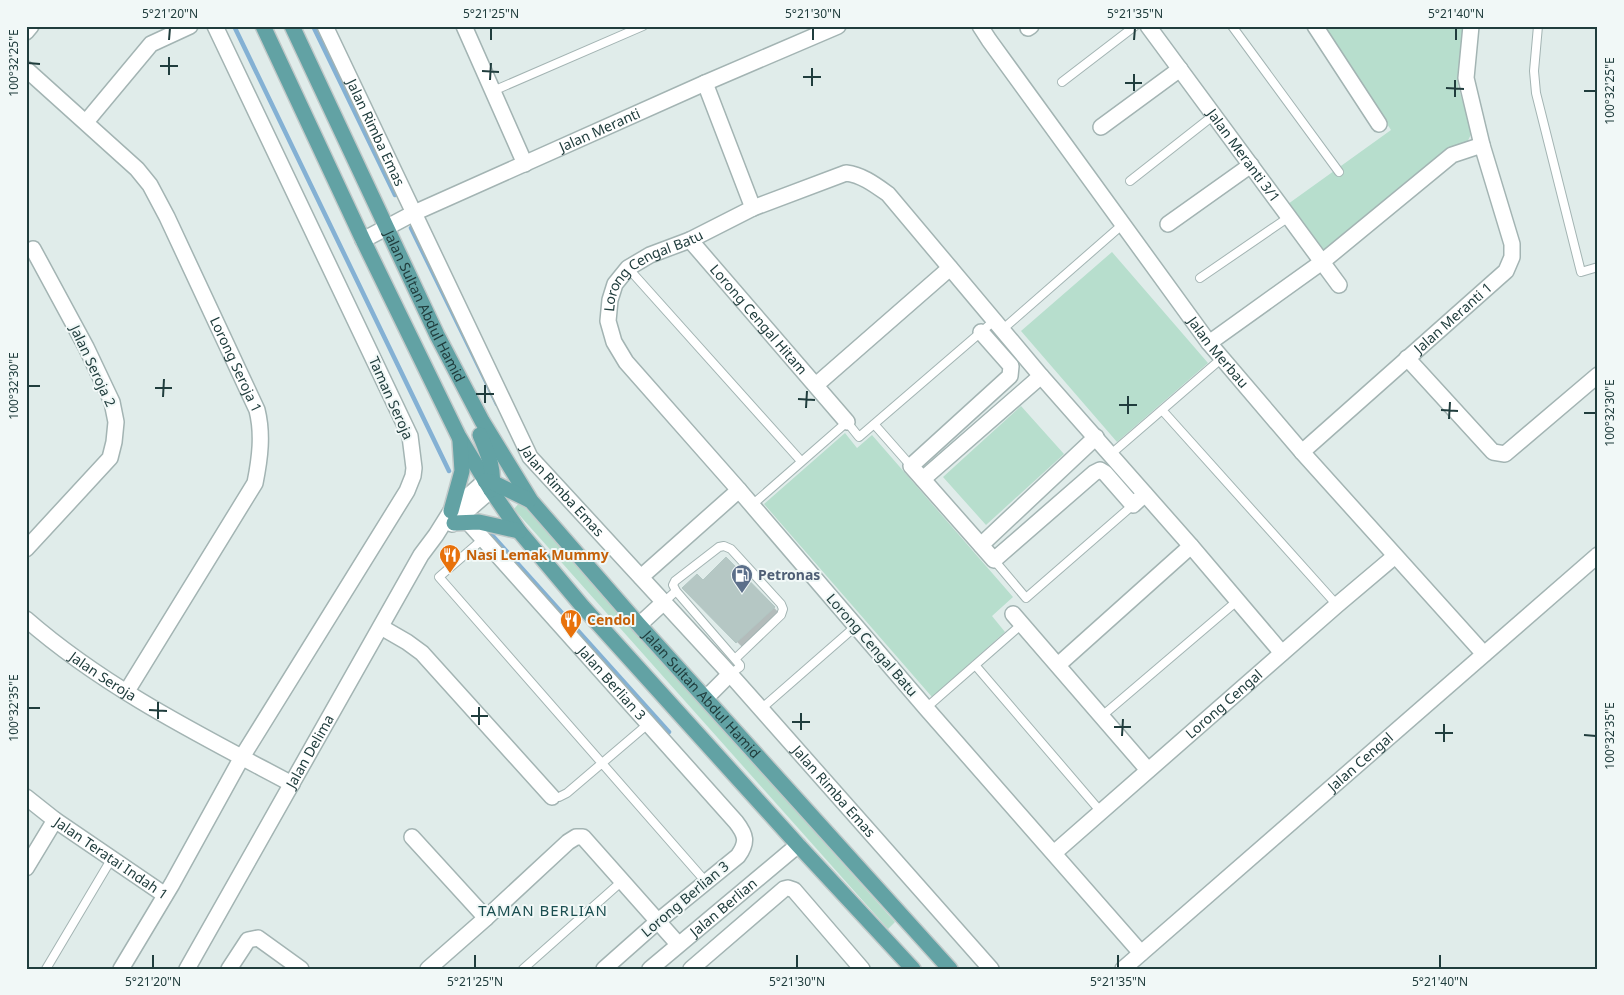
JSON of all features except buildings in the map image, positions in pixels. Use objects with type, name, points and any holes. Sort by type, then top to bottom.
[{"type":"main road","name":"Jalan Sultan Abdul Hamid","points":[[263,26],[363,240],[459,437],[519,531],[582,607],[913,969]]},
{"type":"main road","name":"Jalan Sultan Abdul Hamid","points":[[292,26],[437,335],[482,422],[531,501],[639,625],[950,969]]},
{"type":"main road","points":[[482,422],[480,435],[490,459],[489,484],[531,501]]},
{"type":"main road","points":[[459,437],[462,472],[458,518],[519,531]]},
{"type":"street","points":[[26,32],[31,26]]},
{"type":"street","points":[[86,122],[151,44],[190,26]]},
{"type":"street","name":"Taman Seroja","points":[[215,26],[410,436],[414,468],[407,491],[242,757]]},
{"type":"street","name":"Jalan Rimba Emas","points":[[325,26],[530,457],[730,674],[991,969]]},
{"type":"street","points":[[464,26],[525,164]]},
{"type":"street","name":"Jalan Meranti","points":[[363,240],[414,214],[705,82],[837,26]]},
{"type":"street","name":"Jalan Merbau","points":[[980,26],[1208,343],[1302,452],[1484,654]]},
{"type":"street","name":"Jalan Meranti 3/1","points":[[1148,26],[1339,285]]},
{"type":"street","points":[[1315,26],[1379,124]]},
{"type":"street","name":"Jalan Meranti 1","points":[[1302,452],[1506,271],[1512,258],[1512,244],[1482,145],[1466,78],[1471,26]]},
{"type":"street","name":"Lorong Seroja 1","points":[[26,68],[136,169],[150,185],[245,383],[257,410],[260,424],[258,466],[255,483],[127,691]]},
{"type":"street","points":[[1101,126],[1180,69]]},
{"type":"street","points":[[705,82],[753,208]]},
{"type":"street","points":[[1208,343],[1322,262],[1452,155],[1482,145]]},
{"type":"street","points":[[1168,224],[1251,165]]},
{"type":"street","name":"Lorong Cengal Batu","points":[[1141,953],[626,362],[614,342],[608,321],[610,300],[615,284],[628,268],[650,255],[690,240],[753,208],[846,173],[857,175],[888,194],[1041,376],[1111,454],[1282,653]]},
{"type":"street","name":"Lorong Cengal Hitam","points":[[690,240],[847,422]]},
{"type":"street","name":"Jalan Seroja 2","points":[[26,549],[110,458],[116,422],[112,402],[86,347],[33,249]]},
{"type":"street","points":[[816,386],[950,268]]},
{"type":"street","points":[[981,332],[1011,366],[1010,376],[911,466],[994,560],[1094,473],[1100,470],[1105,473],[1133,506],[1145,494]]},
{"type":"street","points":[[1407,358],[1493,452],[1505,454],[1598,375]]},
{"type":"street","points":[[923,479],[1041,376]]},
{"type":"street","points":[[981,545],[1096,437]]},
{"type":"street","name":"Jalan Delima","points":[[187,969],[421,555],[436,535],[458,518],[489,484]]},
{"type":"street","points":[[641,577],[739,490]]},
{"type":"street","name":"Jalan Berlian 3","points":[[458,518],[483,539],[736,822]]},
{"type":"street","points":[[1058,665],[1191,546]]},
{"type":"street","name":"Jalan Cengal","points":[[1123,969],[1598,555]]},
{"type":"street","name":"Lorong Cengal","points":[[1054,853],[1395,556]]},
{"type":"street","points":[[639,625],[664,602]]},
{"type":"street","name":"Jalan Seroja","points":[[26,619],[62,650],[105,678],[192,731],[292,784]]},
{"type":"street","points":[[1018,619],[1148,770]]},
{"type":"street","points":[[381,627],[422,653],[552,797]]},
{"type":"street","points":[[706,698],[730,674]]},
{"type":"street","name":"Jalan Teratai Indah 1","points":[[26,797],[55,820],[165,895],[242,757]]},
{"type":"street","points":[[26,868],[55,820]]},
{"type":"street","name":"Lorong Berlian 3","points":[[604,969],[657,922],[738,856],[744,848],[745,838],[736,822]]},
{"type":"street","points":[[412,837],[486,918]]},
{"type":"street","points":[[428,969],[568,842],[576,837],[583,837],[678,944]]},
{"type":"street","name":"Jalan Berlian","points":[[650,969],[798,845]]},
{"type":"street","points":[[691,969],[784,889],[788,888],[794,890],[862,969]]},
{"type":"street","points":[[121,969],[165,895]]},
{"type":"street","points":[[229,969],[248,940],[258,938],[301,969]]},
{"type":"lane","points":[[493,91],[643,26]]},
{"type":"lane","points":[[1062,82],[1135,26]]},
{"type":"lane","points":[[1232,26],[1339,172]]},
{"type":"lane","points":[[1538,26],[1534,71],[1536,93],[1555,172],[1580,272],[1598,267]]},
{"type":"lane","points":[[1130,181],[1214,115]]},
{"type":"lane","points":[[1200,278],[1289,217]]},
{"type":"lane","points":[[752,505],[847,422],[860,437],[981,332],[999,325],[1122,225]]},
{"type":"lane","points":[[628,268],[801,461]]},
{"type":"lane","points":[[1111,454],[1221,359]]},
{"type":"lane","points":[[1162,410],[1337,605]]},
{"type":"lane","points":[[874,424],[911,466]]},
{"type":"lane","points":[[994,560],[1026,598],[1133,506]]},
{"type":"lane","points":[[483,539],[439,577],[706,882]]},
{"type":"lane","points":[[730,674],[740,666],[676,591],[673,585],[675,581],[719,547],[724,546],[731,549],[781,604],[783,609],[781,615],[735,659]]},
{"type":"lane","points":[[664,602],[676,591]]},
{"type":"lane","points":[[1102,716],[1237,601]]},
{"type":"lane","points":[[926,708],[975,665],[1018,619]]},
{"type":"lane","points":[[761,709],[856,626]]},
{"type":"lane","points":[[975,665],[1101,812]]},
{"type":"lane","points":[[552,797],[559,797],[567,793],[648,724]]},
{"type":"lane","points":[[46,969],[112,858]]},
{"type":"lane","points":[[523,969],[621,882]]},
{"type":"green space","points":[[1464,26],[1458,86],[1472,132],[1466,145],[1323,253],[1288,204],[1391,130],[1325,27]]},
{"type":"green space","points":[[1112,252],[1208,363],[1117,442],[1021,331]]},
{"type":"green space","points":[[1021,406],[1064,454],[986,525],[943,477]]},
{"type":"green space","points":[[845,433],[857,448],[872,435],[1013,597],[992,616],[1005,632],[932,697],[764,504]]},
{"type":"green space","points":[[520,502],[895,922],[888,929],[514,509]]},
{"type":"waterway","points":[[234,26],[449,471]]},
{"type":"waterway","points":[[313,26],[395,195]]},
{"type":"waterway","points":[[411,228],[497,404]]},
{"type":"waterway","points":[[492,535],[669,732]]},
{"type":"place","name":"Nasi Lemak Mummy","points":[[450,574]]},
{"type":"place","name":"Petronas","points":[[742,594]]},
{"type":"place","name":"Cendol","points":[[571,639]]},
{"type":"district","name":"TAMAN BERLIAN","points":[[543,911]]}]
